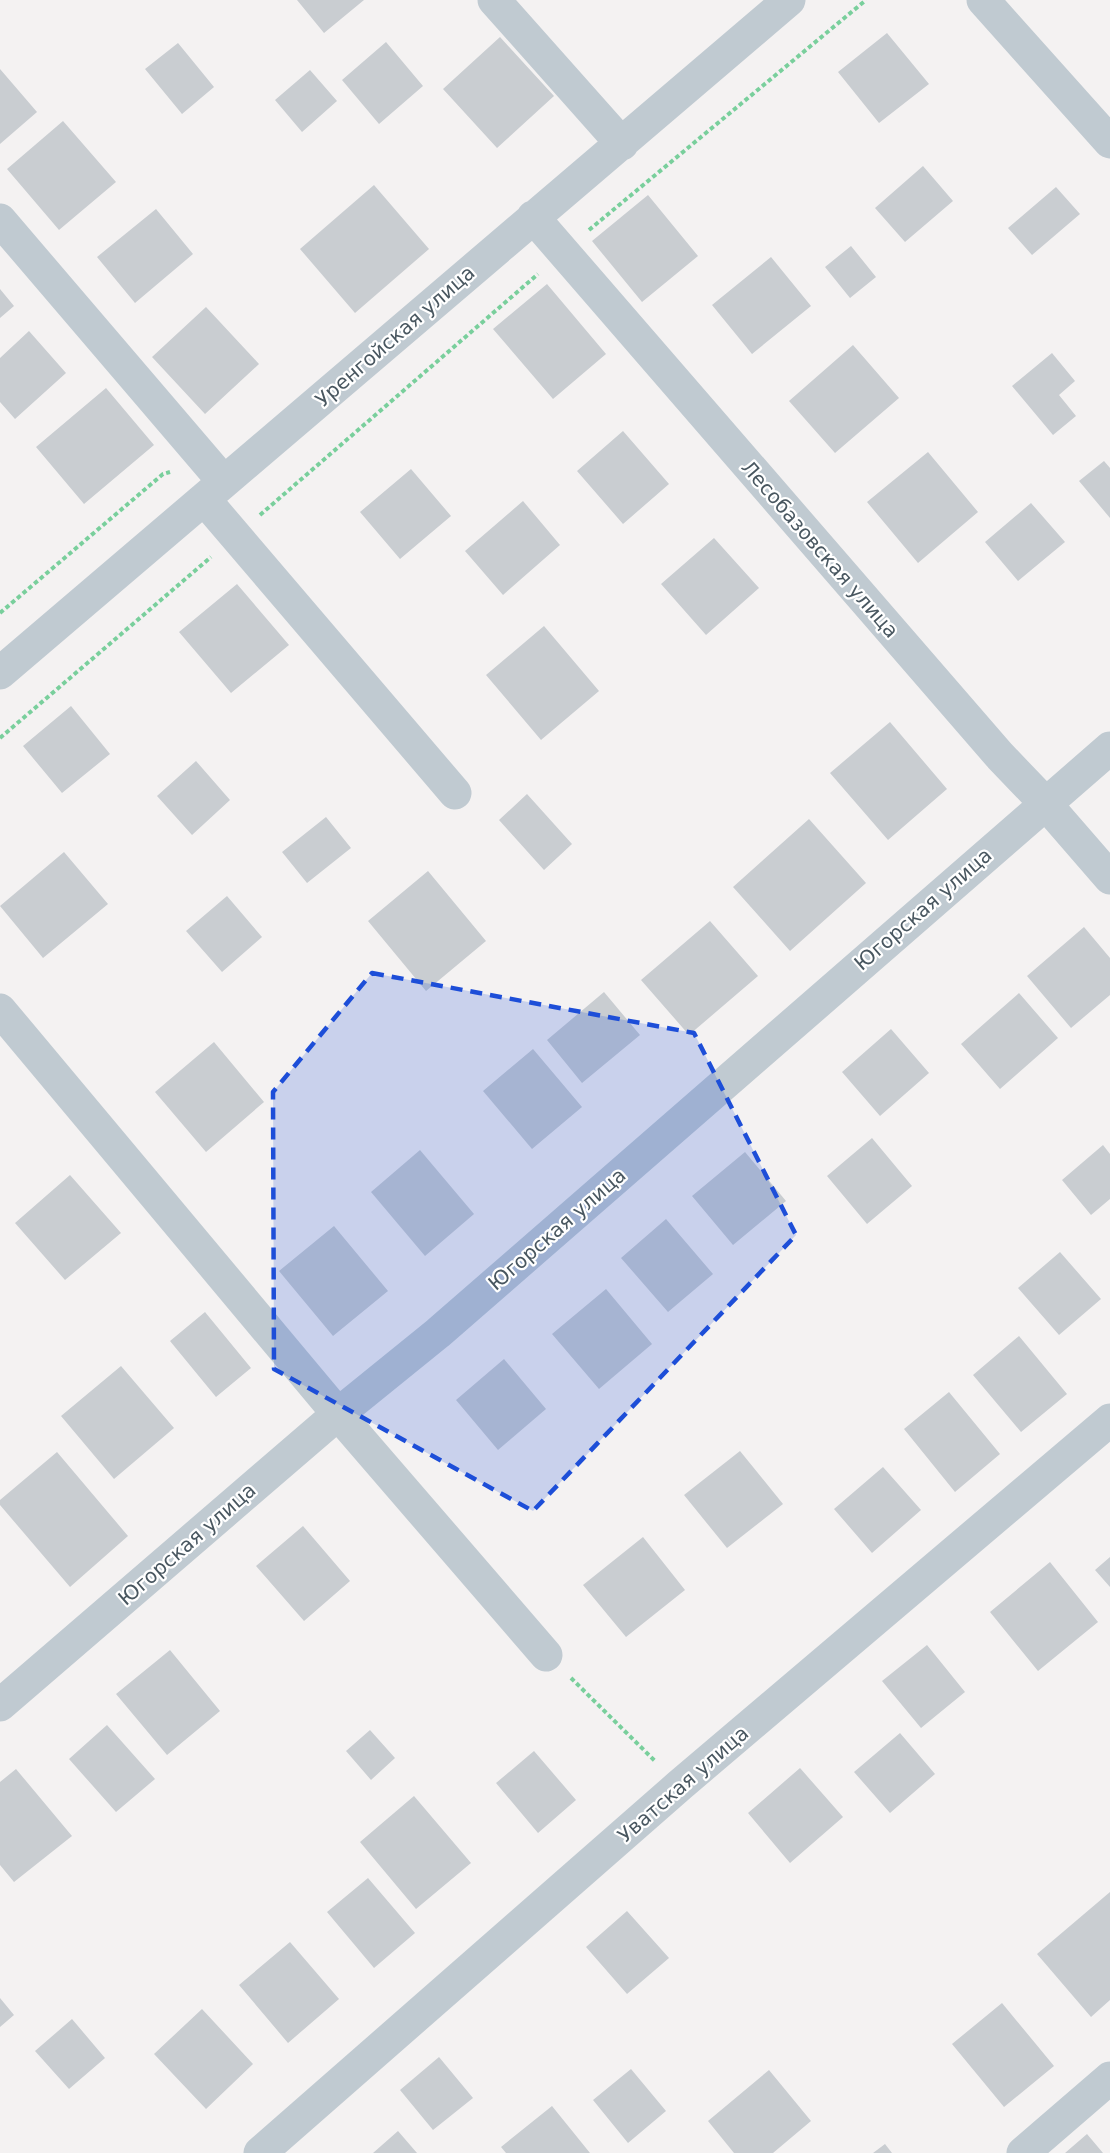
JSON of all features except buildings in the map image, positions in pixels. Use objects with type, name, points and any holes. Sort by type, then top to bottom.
[{"type":"street","points":[[494,0],[622,144]]},
{"type":"street","name":"Уренгойская улица","points":[[0,673],[789,0]]},
{"type":"street","points":[[983,0],[1110,142]]},
{"type":"street","name":"Лесобазовская улица","points":[[534,217],[1000,756],[1045,803],[1110,878]]},
{"type":"street","points":[[0,220],[214,490],[236,536],[455,793]]},
{"type":"street","name":"Югорская улица","points":[[0,1705],[338,1414],[438,1333],[1110,748]]},
{"type":"street","points":[[0,1010],[338,1414],[546,1654]]},
{"type":"street","name":"Уватская улица","points":[[260,2153],[680,1785],[1110,1420]]},
{"type":"street","points":[[1023,2153],[1110,2078]]},
{"type":"path","points":[[0,738],[563,252],[866,0]]},
{"type":"path","points":[[546,1654],[680,1785]]},
{"type":"highlighted area","points":[[372,973],[694,1033],[796,1235],[533,1511],[274,1369],[273,1092]]}]
